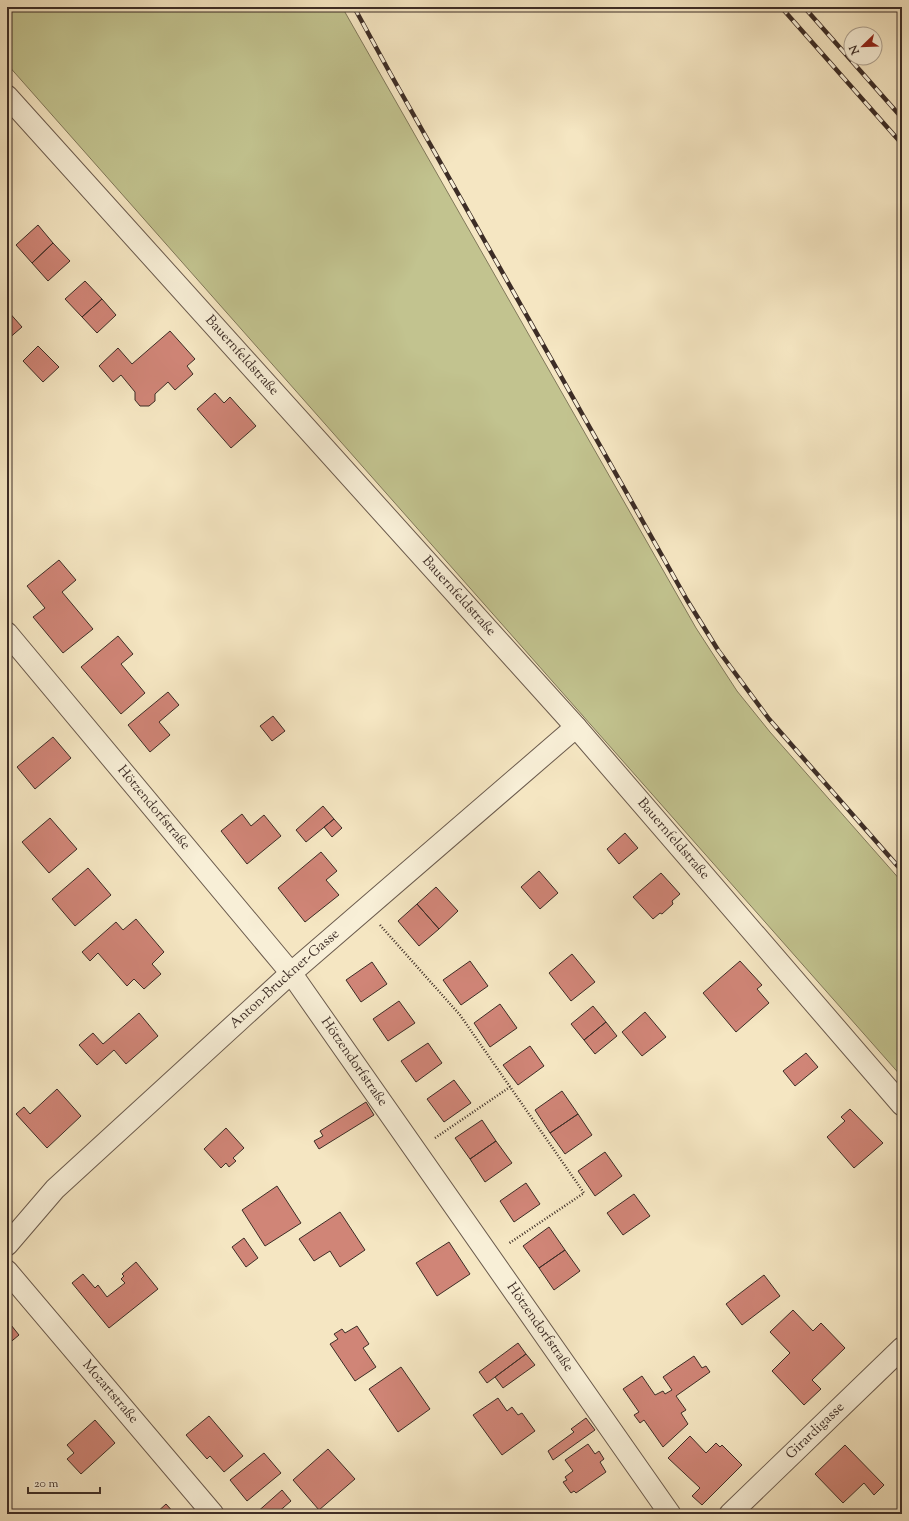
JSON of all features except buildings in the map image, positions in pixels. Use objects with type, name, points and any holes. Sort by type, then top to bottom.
[{"type":"street","name":"Bauernfeldstraße","points":[[7,96],[576,727],[902,1105]]},
{"type":"street","name":"Hötzendorfstraße","points":[[7,633],[291,973],[670,1514]]},
{"type":"street","name":"Anton-Bruckner-Gasse","points":[[7,1245],[55,1189],[291,973],[576,727]]},
{"type":"street","name":"Mozartstraße","points":[[7,1271],[213,1514]]},
{"type":"street","name":"Girardigasse","points":[[730,1514],[902,1348]]},
{"type":"path","points":[[366,909],[460,1015],[584,1193],[490,1256]]},
{"type":"path","points":[[416,1151],[510,1087]]},
{"type":"green space","points":[[7,7],[342,7],[696,628],[737,691],[770,732],[902,882],[902,1077],[7,64]]},
{"type":"railway","points":[[354,7],[687,600],[718,650],[769,719],[902,871]]},
{"type":"railway","points":[[781,7],[902,144]]},
{"type":"railway","points":[[804,7],[902,118]]}]
